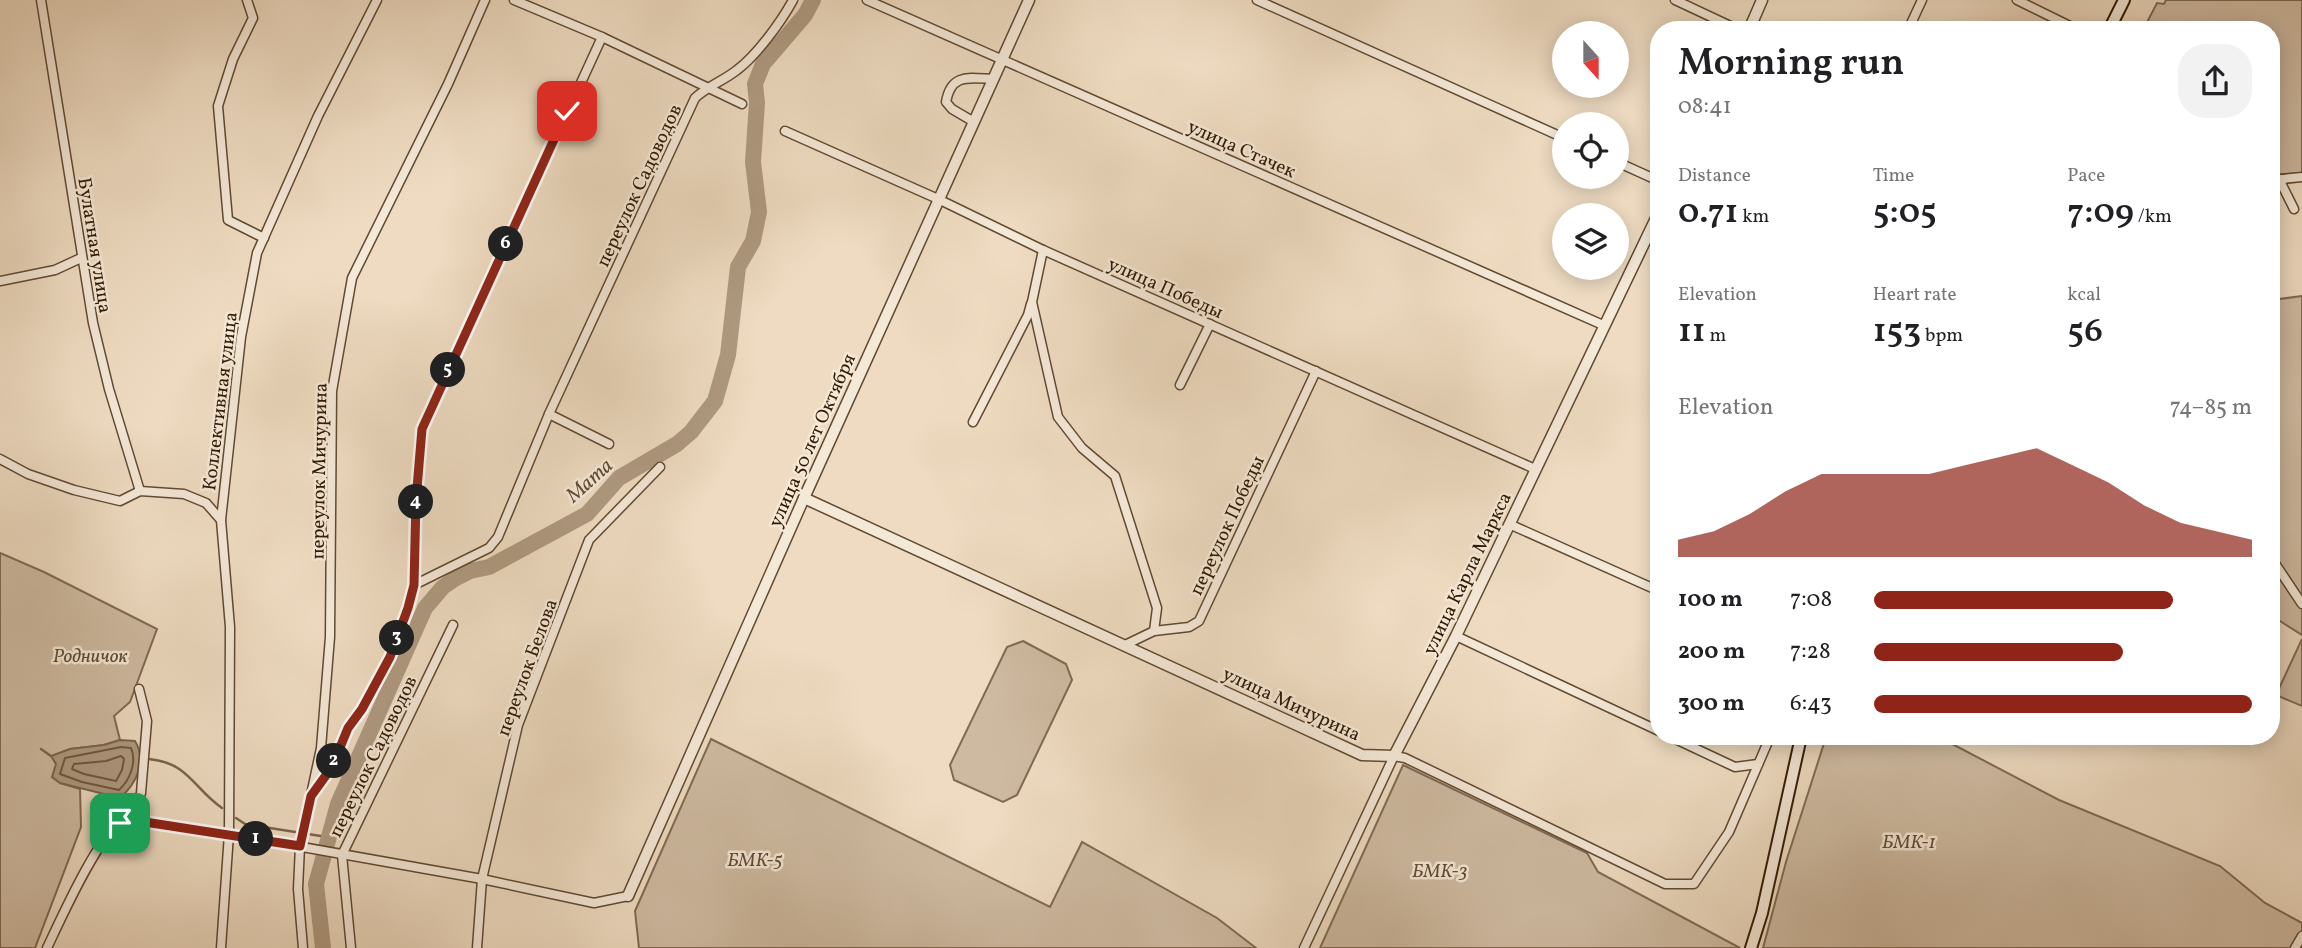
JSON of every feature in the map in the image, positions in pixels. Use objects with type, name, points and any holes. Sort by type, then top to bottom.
[{"type":"main road","points":[[2114,21],[2124,0]]},
{"type":"main road","points":[[1751,948],[1762,913],[1799,745]]},
{"type":"street","name":"Булатная улица","points":[[41,0],[93,323],[109,389],[140,491]]},
{"type":"street","points":[[247,0],[253,18],[233,59],[218,106],[228,220],[264,238]]},
{"type":"street","name":"Коллективная улица","points":[[221,948],[229,834],[230,627],[221,520],[240,337],[257,253],[318,116],[377,0]]},
{"type":"street","name":"переулок Мичурина","points":[[301,843],[321,748],[330,637],[332,391],[352,278],[448,84],[485,0]]},
{"type":"street","points":[[514,0],[602,37],[742,104]]},
{"type":"street","name":"переулок Садоводов","points":[[414,585],[489,548],[498,537],[549,414],[695,99],[706,88],[738,70],[782,20],[793,0]]},
{"type":"street","name":"улица Стачек","points":[[867,0],[1603,325]]},
{"type":"street","name":"улица 50 лет Октября","points":[[628,896],[1028,0]]},
{"type":"street","points":[[1257,0],[1552,133]]},
{"type":"street","points":[[1675,0],[1720,21]]},
{"type":"street","points":[[1753,21],[1762,0]]},
{"type":"street","points":[[1912,21],[1923,0]]},
{"type":"street","points":[[2017,0],[2060,21]]},
{"type":"street","points":[[311,796],[332,767],[348,728],[362,709],[390,657],[408,608],[414,585],[416,500],[422,429],[602,37]]},
{"type":"street","points":[[974,122],[953,110],[946,102],[948,90],[956,81],[970,78],[993,79]]},
{"type":"street","name":"улица Победы","points":[[785,131],[938,199],[1043,250],[1535,469]]},
{"type":"street","points":[[1629,167],[1650,177]]},
{"type":"street","points":[[2280,179],[2302,177]]},
{"type":"street","points":[[2280,187],[2294,209]]},
{"type":"street","name":"улица Карла Маркса","points":[[1304,948],[1394,756],[1456,636],[1650,230]]},
{"type":"street","points":[[973,422],[1028,315],[1043,250]]},
{"type":"street","points":[[0,281],[55,270],[82,258]]},
{"type":"street","points":[[1032,302],[1058,417],[1082,448],[1115,476],[1157,608],[1154,631]]},
{"type":"street","points":[[1180,385],[1210,324]]},
{"type":"street","name":"переулок Победы","points":[[1125,645],[1154,631],[1189,627],[1199,621],[1316,371]]},
{"type":"street","points":[[549,414],[609,444]]},
{"type":"street","points":[[0,459],[39,478],[120,501],[140,491],[184,494],[206,503],[221,520]]},
{"type":"street","name":"переулок Белова","points":[[477,948],[482,879],[518,725],[589,540],[660,467]]},
{"type":"street","name":"улица Мичурина","points":[[804,498],[1362,755],[1405,758],[1665,884],[1694,884],[1728,832],[1766,745]]},
{"type":"street","points":[[1509,524],[1650,587]]},
{"type":"street","points":[[2280,571],[2302,604]]},
{"type":"street","name":"переулок Садоводов","points":[[351,948],[342,855],[453,625]]},
{"type":"street","points":[[1456,636],[1650,727]]},
{"type":"street","points":[[132,820],[141,793],[147,721],[139,689]]},
{"type":"street","points":[[1688,745],[1735,767],[1758,764]]},
{"type":"street","points":[[47,948],[90,864],[106,839],[120,823],[132,820],[301,843],[342,855],[482,879],[594,903],[628,896]]},
{"type":"street","name":"переулок Садоводов","points":[[301,843],[298,889],[303,948]]},
{"type":"street","points":[[2295,948],[2302,936]]},
{"type":"green space","points":[[2166,0],[2302,0],[2302,173],[2280,174],[2280,21],[2148,21],[2157,3],[2164,4]]},
{"type":"green space","points":[[2302,296],[2302,635],[2280,621],[2280,299]]},
{"type":"green space","name":"Родничок","points":[[0,553],[157,629],[130,702],[114,716],[120,740],[70,749],[52,756],[60,783],[80,789],[81,827],[35,948],[0,948]]},
{"type":"green space","points":[[2302,639],[2302,706],[2280,697],[2280,686]]},
{"type":"green space","points":[[1023,641],[1066,664],[1072,680],[1017,795],[1003,802],[954,780],[950,765],[1007,647]]},
{"type":"green space","name":"БМК-5","points":[[711,739],[1050,907],[1082,842],[1217,918],[1256,948],[639,948],[635,911]]},
{"type":"green space","name":"БМК-1","points":[[1823,745],[1954,745],[2059,800],[2220,866],[2265,903],[2302,923],[2302,948],[1763,948],[1786,862]]},
{"type":"green space","name":"БМК-3","points":[[1403,765],[1587,853],[1598,872],[1740,948],[1320,948]]},
{"type":"water","points":[[120,740],[135,741],[140,764],[131,786],[120,798],[60,783],[52,777],[56,764],[51,756],[70,749]]},
{"type":"waterway","name":"Мата","points":[[323,948],[316,884],[338,804],[425,608],[443,587],[456,578],[470,571],[489,567],[587,514],[619,478],[677,444],[691,432],[715,401],[728,355],[738,267],[753,241],[759,212],[753,162],[757,103],[755,84],[763,64],[805,15],[813,0]]},
{"type":"waterway","points":[[41,749],[51,756]]},
{"type":"waterway","points":[[149,759],[162,761],[182,771],[222,808]]},
{"type":"waterway","points":[[236,818],[245,824],[327,837]]},
{"type":"route","points":[[120,823],[132,820],[300,846],[311,796],[332,767],[348,728],[362,709],[390,657],[408,608],[414,585],[416,500],[422,429],[567,111]]}]
